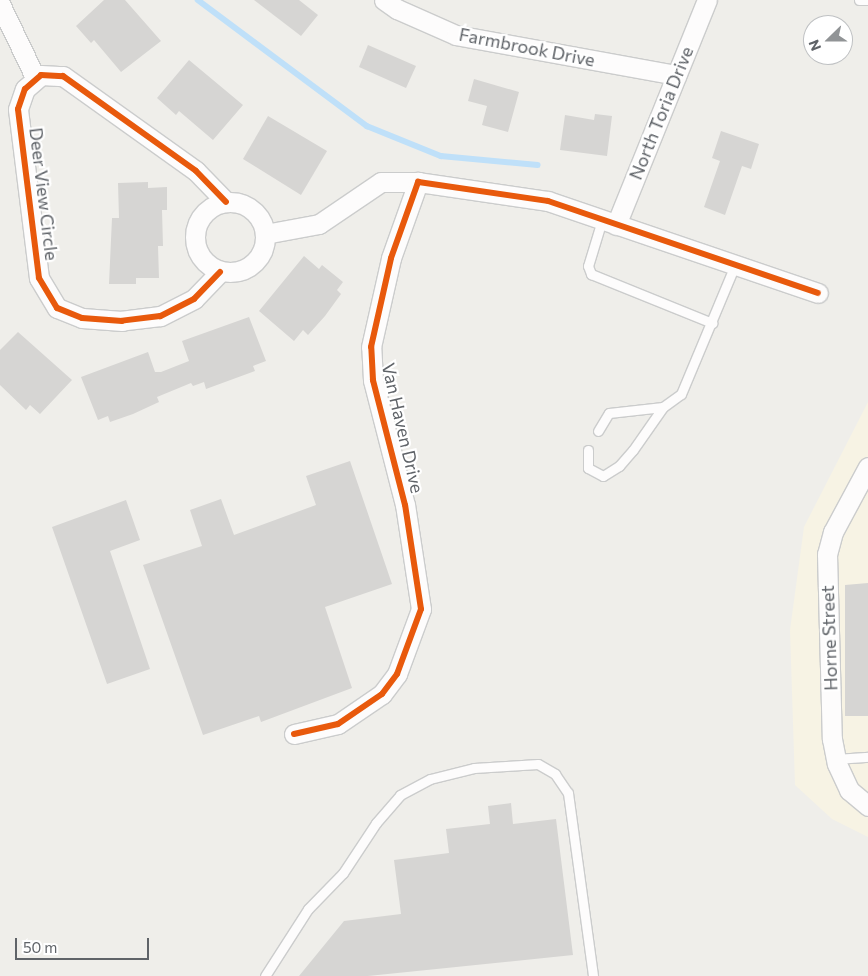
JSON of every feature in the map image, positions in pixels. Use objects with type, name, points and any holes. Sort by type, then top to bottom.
[{"type":"street","name":"Farmbrook Drive","points":[[384,0],[397,10],[456,35],[676,75]]},
{"type":"street","name":"North Toria Drive","points":[[609,223],[676,75],[707,0]]},
{"type":"street","points":[[0,4],[36,80],[42,75],[63,76],[196,171],[226,202]]},
{"type":"street","name":"Deer View Circle","points":[[36,80],[25,89],[18,109],[40,278],[57,308],[82,318],[122,322],[160,316],[194,299],[220,272]]},
{"type":"street","points":[[266,234],[319,224],[381,182],[418,182],[548,201],[818,293]]},
{"type":"street","name":"Van Haven Drive","points":[[294,734],[338,724],[382,694],[397,674],[421,609],[405,505],[373,380],[371,347],[391,258],[418,182]]},
{"type":"street","points":[[226,202],[240,203],[252,209],[261,220],[266,234],[264,248],[258,260],[247,269],[234,273],[220,272],[207,265],[198,254],[194,241],[196,227],[202,215],[213,206],[226,202]]},
{"type":"street","name":"Horne Street","points":[[868,467],[833,532],[826,554],[832,739],[836,759],[849,790],[868,806]]},
{"type":"lane","points":[[859,0],[868,0]]},
{"type":"lane","points":[[609,223],[588,266],[591,274],[712,323]]},
{"type":"lane","points":[[588,450],[588,468],[603,476],[618,466],[633,450],[662,407],[681,394],[735,265]]},
{"type":"lane","points":[[598,430],[609,413],[662,407]]},
{"type":"lane","points":[[836,759],[868,757]]},
{"type":"lane","points":[[265,976],[308,909],[343,873],[376,822],[400,794],[430,779],[474,768],[538,764],[555,774],[568,793],[593,976]]},
{"type":"shaded area","points":[[868,402],[868,837],[832,819],[795,785],[790,630],[804,527]]},
{"type":"building","points":[[104,0],[125,0],[161,41],[121,72],[94,40],[91,43],[76,26]]},
{"type":"building","points":[[254,0],[299,0],[318,15],[301,36]]},
{"type":"building","points":[[368,45],[416,66],[406,88],[359,67]]},
{"type":"building","points":[[189,60],[243,105],[213,140],[179,111],[176,115],[157,98]]},
{"type":"building","points":[[474,79],[519,92],[508,132],[482,125],[487,106],[468,101]]},
{"type":"building","points":[[595,114],[612,116],[607,156],[560,150],[565,115],[594,120]]},
{"type":"building","points":[[268,116],[327,151],[301,195],[243,159]]},
{"type":"building","points":[[721,131],[759,144],[751,169],[742,166],[725,215],[704,207],[720,161],[712,158]]},
{"type":"building","points":[[148,182],[148,188],[167,187],[167,210],[162,210],[163,246],[158,246],[159,278],[136,278],[136,284],[109,284],[112,218],[119,218],[118,183]]},
{"type":"building","points":[[304,256],[319,269],[322,265],[343,282],[337,290],[341,294],[325,316],[308,335],[303,330],[294,341],[259,311]]},
{"type":"building","points":[[249,317],[266,361],[253,366],[255,371],[206,389],[204,382],[193,386],[191,383],[157,397],[159,402],[133,414],[110,422],[108,416],[98,420],[81,377],[148,352],[155,372],[161,372],[189,361],[182,341]]},
{"type":"building","points":[[18,332],[72,380],[40,414],[30,405],[26,410],[0,385],[0,350]]},
{"type":"building","points":[[350,461],[392,584],[325,607],[352,688],[261,722],[259,716],[203,735],[143,565],[202,546],[190,510],[221,499],[234,535],[316,505],[306,476]]},
{"type":"building","points":[[126,500],[140,540],[110,551],[150,669],[107,684],[52,527]]},
{"type":"building","points":[[868,583],[868,716],[845,716],[845,585]]},
{"type":"building","points":[[511,803],[513,824],[556,819],[573,955],[368,976],[299,976],[344,921],[401,914],[394,860],[449,853],[446,829],[490,824],[488,806]]},
{"type":"waterway","points":[[198,0],[367,126],[441,156],[538,165]]},
{"type":"cycle path","points":[[220,272],[194,299],[160,316],[122,321],[82,318],[57,308],[39,278],[18,109],[25,89],[41,75],[63,76],[196,171],[226,202]]},
{"type":"cycle path","points":[[294,734],[338,724],[382,694],[397,674],[421,609],[405,505],[373,380],[371,347],[391,258],[418,182],[548,201],[818,293]]}]
